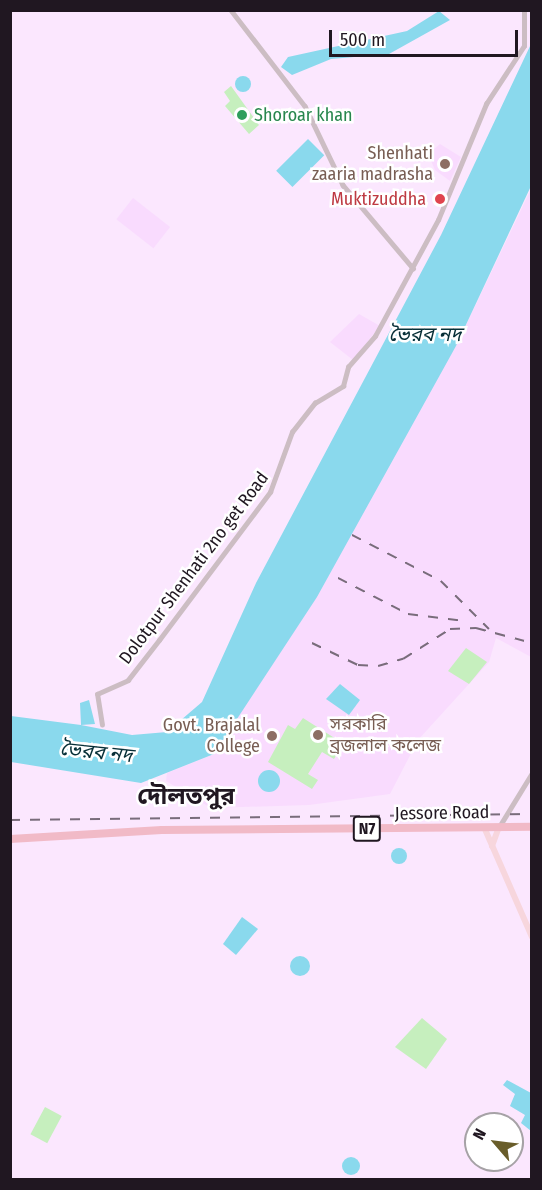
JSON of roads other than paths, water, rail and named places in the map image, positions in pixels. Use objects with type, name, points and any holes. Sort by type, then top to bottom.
[{"type":"highway","name":"Jessore Road","points":[[10,840],[246,830],[531,827]]},
{"type":"main road","points":[[484,827],[531,935]]},
{"type":"main road","points":[[500,827],[492,844],[531,935]]},
{"type":"street","points":[[231,10],[305,106],[343,185],[413,268]]},
{"type":"street","name":"Dolotpur Shenhati 2no get Road","points":[[102,725],[97,694],[128,680],[236,539],[279,478],[292,432],[315,403],[343,386],[348,367],[375,336],[413,268],[486,104],[524,46],[524,10]]},
{"type":"street","points":[[500,827],[531,768]]},
{"type":"street","points":[[520,787],[531,773]]},
{"type":"street","points":[[520,787],[531,787]]},
{"type":"water","points":[[439,11],[450,20],[389,54],[331,59],[292,75],[281,67],[288,57],[407,31]]},
{"type":"water","name":"ভৈরব নদ","points":[[531,44],[531,186],[456,346],[317,597],[214,754],[141,783],[11,762],[11,716],[81,725],[132,735],[167,732],[202,702],[256,583],[441,235]]},
{"type":"water","points":[[240,76],[246,76],[251,84],[249,90],[240,92],[235,87],[235,81]]},
{"type":"water","points":[[308,139],[324,155],[292,187],[276,171]]},
{"type":"water","points":[[340,684],[360,700],[349,715],[326,699]]},
{"type":"water","points":[[89,700],[95,724],[81,725],[80,703]]},
{"type":"water","points":[[265,770],[273,770],[280,777],[280,785],[273,792],[265,792],[258,785],[258,777]]},
{"type":"water","points":[[396,848],[402,848],[407,856],[405,862],[396,864],[391,859],[391,853]]},
{"type":"water","points":[[242,917],[258,929],[236,955],[223,944]]},
{"type":"water","points":[[296,956],[304,956],[310,962],[310,970],[304,976],[296,976],[290,970],[290,962]]},
{"type":"water","points":[[507,1080],[531,1093],[531,1131],[524,1125],[524,1112],[510,1106],[515,1094],[503,1085]]},
{"type":"water","points":[[351,1157],[357,1160],[360,1166],[357,1172],[351,1175],[345,1172],[342,1166],[345,1160]]},
{"type":"railway","points":[[352,535],[441,581],[489,629]]},
{"type":"railway","points":[[338,578],[408,614],[465,621]]},
{"type":"railway","points":[[312,643],[358,665],[378,666],[403,659],[450,629],[476,628],[532,643]]},
{"type":"railway","points":[[10,820],[532,814]]},
{"type":"place","name":"Shoroar khan","points":[[242,115]]},
{"type":"place","name":"Shenhati zaaria madrasha","points":[[445,164]]},
{"type":"place","name":"Muktizuddha","points":[[440,199]]},
{"type":"place","name":"সরকারি ব্রজলাল কলেজ","points":[[318,735]]},
{"type":"place","name":"Govt. Brajalal College","points":[[272,736]]},
{"type":"district","name":"দৌলতপুর","points":[[186,797]]}]
